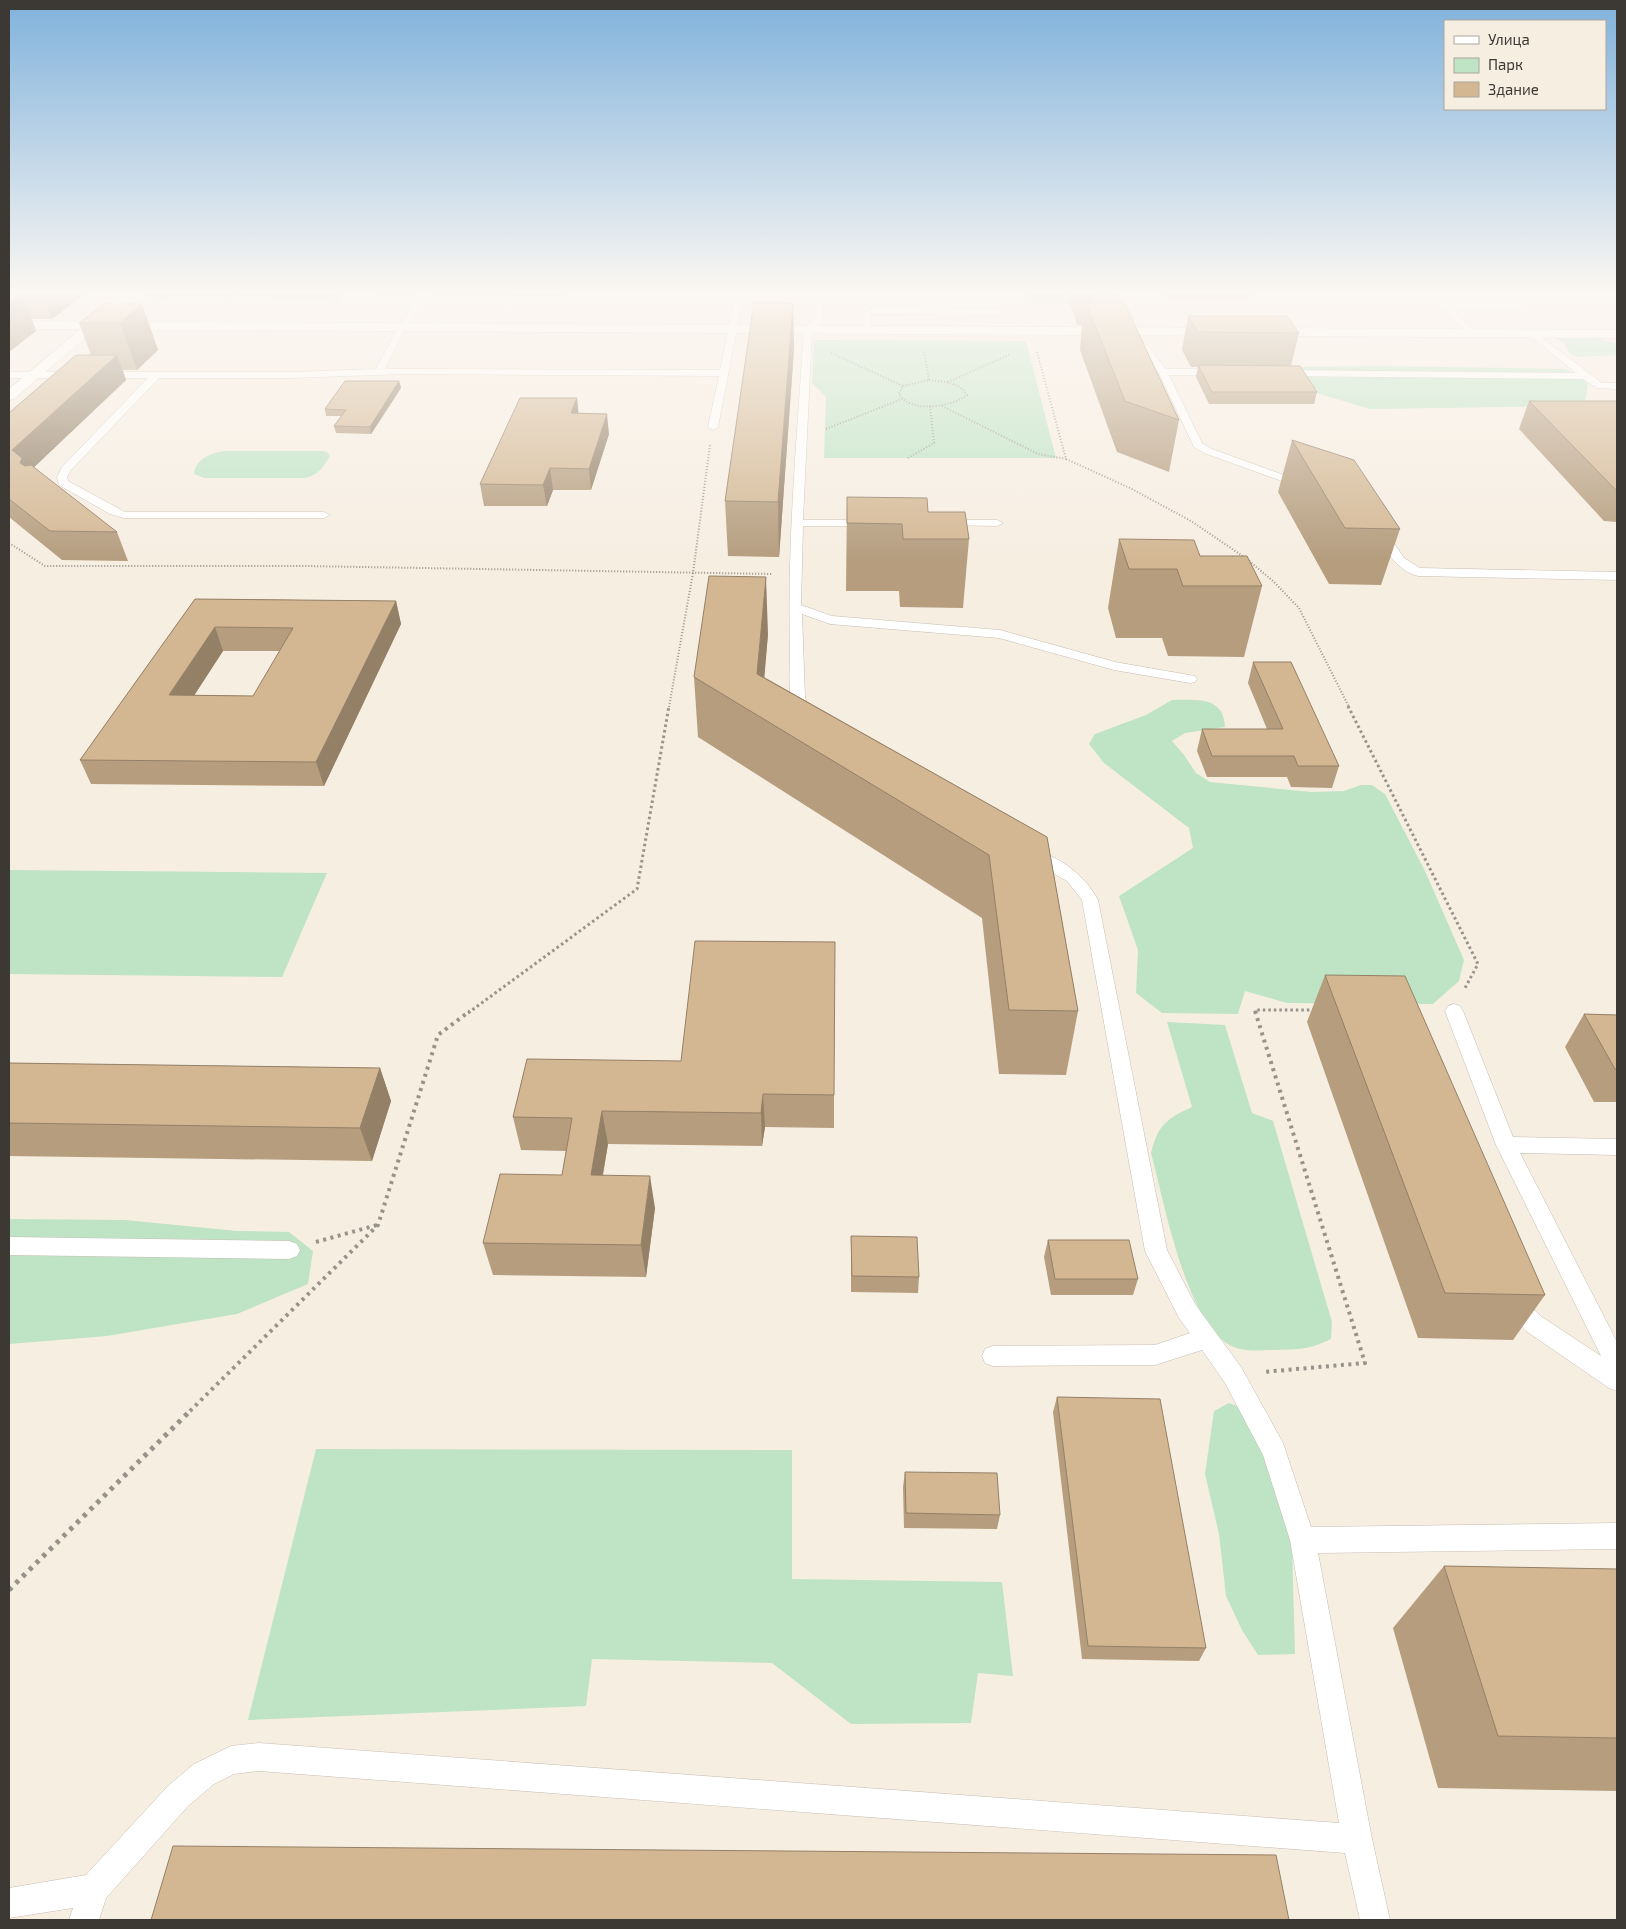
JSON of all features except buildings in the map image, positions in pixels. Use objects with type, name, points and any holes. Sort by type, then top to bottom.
[{"type":"main road","points":[[9,396],[27,381]]},
{"type":"lane","points":[[150,381],[66,469],[59,484],[114,512],[124,515],[324,515]]},
{"type":"lane","points":[[713,427],[722,381]]},
{"type":"lane","points":[[805,381],[797,523],[795,607],[798,697],[806,725],[818,736]]},
{"type":"lane","points":[[1167,381],[1198,446],[1320,491]]},
{"type":"lane","points":[[1590,381],[1599,390],[1617,386]]},
{"type":"lane","points":[[1376,521],[1400,563],[1410,570],[1418,572],[1617,576]]},
{"type":"lane","points":[[797,523],[877,523]]},
{"type":"lane","points":[[927,523],[997,524]]},
{"type":"lane","points":[[795,607],[830,620],[1000,634],[1114,666],[1190,679]]},
{"type":"lane","points":[[1016,845],[1078,881],[1086,890],[1090,900],[1156,1251],[1187,1311],[1233,1375],[1274,1451],[1303,1540],[1357,1839],[1375,1920]]},
{"type":"lane","points":[[1454,1011],[1506,1145],[1617,1365]]},
{"type":"lane","points":[[1506,1145],[1617,1147]]},
{"type":"lane","points":[[9,1246],[289,1250]]},
{"type":"lane","points":[[1510,1276],[1525,1316],[1529,1320],[1617,1380]]},
{"type":"lane","points":[[993,1356],[1155,1354],[1206,1338]]},
{"type":"lane","points":[[1303,1540],[1617,1536]]},
{"type":"lane","points":[[84,1920],[94,1889],[178,1796],[204,1774],[232,1760],[259,1757],[1357,1839]]},
{"type":"lane","points":[[9,1903],[94,1889]]},
{"type":"path","points":[[894,381],[903,386],[925,381]]},
{"type":"path","points":[[802,438],[902,399],[930,406],[942,406],[959,402],[967,395],[962,388],[947,382],[938,381]]},
{"type":"path","points":[[1045,381],[1066,459]]},
{"type":"path","points":[[902,399],[899,394],[903,386]]},
{"type":"path","points":[[908,458],[934,443],[930,406]]},
{"type":"path","points":[[942,406],[1038,454],[1066,459],[1139,492],[1212,532],[1276,582],[1299,608],[1478,964],[1454,1011]]},
{"type":"path","points":[[9,1590],[378,1225],[438,1035],[637,889],[692,573],[713,427]]},
{"type":"path","points":[[9,543],[44,566],[305,566],[796,575]]},
{"type":"path","points":[[1233,1375],[1365,1363],[1255,1010],[1321,1010]]},
{"type":"path","points":[[289,1250],[378,1225]]},
{"type":"green space","points":[[812,381],[1036,381],[1056,458],[824,458],[826,397]]},
{"type":"green space","points":[[1298,381],[1584,381],[1588,384],[1586,398],[1582,406],[1370,409],[1300,388]]},
{"type":"green space","points":[[225,451],[322,451],[327,452],[330,456],[317,473],[304,478],[204,478],[194,474],[198,464],[205,457]]},
{"type":"green space","points":[[1172,700],[1199,700],[1214,705],[1220,710],[1225,727],[1185,733],[1172,741],[1196,773],[1210,782],[1312,792],[1344,791],[1361,785],[1372,785],[1385,794],[1425,871],[1464,960],[1459,981],[1433,1004],[1287,1003],[1245,991],[1238,1014],[1162,1013],[1136,993],[1138,950],[1119,896],[1193,848],[1189,828],[1104,763],[1089,744],[1095,734],[1146,715]]},
{"type":"green space","points":[[9,870],[327,873],[282,977],[9,974]]},
{"type":"green space","points":[[1167,1022],[1225,1025],[1252,1113],[1273,1121],[1332,1322],[1331,1339],[1310,1347],[1298,1349],[1239,1349],[1228,1344],[1213,1330],[1200,1310],[1178,1257],[1151,1153],[1160,1129],[1164,1124],[1169,1119],[1192,1107]]},
{"type":"green space","points":[[9,1219],[125,1220],[237,1231],[289,1232],[313,1251],[308,1284],[237,1314],[107,1336],[9,1344]]},
{"type":"green space","points":[[1229,1403],[1242,1408],[1258,1431],[1292,1544],[1295,1654],[1258,1655],[1242,1630],[1226,1596],[1219,1534],[1205,1474],[1214,1411]]},
{"type":"green space","points":[[316,1449],[792,1450],[792,1579],[1002,1582],[1013,1676],[978,1673],[971,1723],[851,1724],[772,1663],[592,1659],[586,1706],[248,1720]]}]
